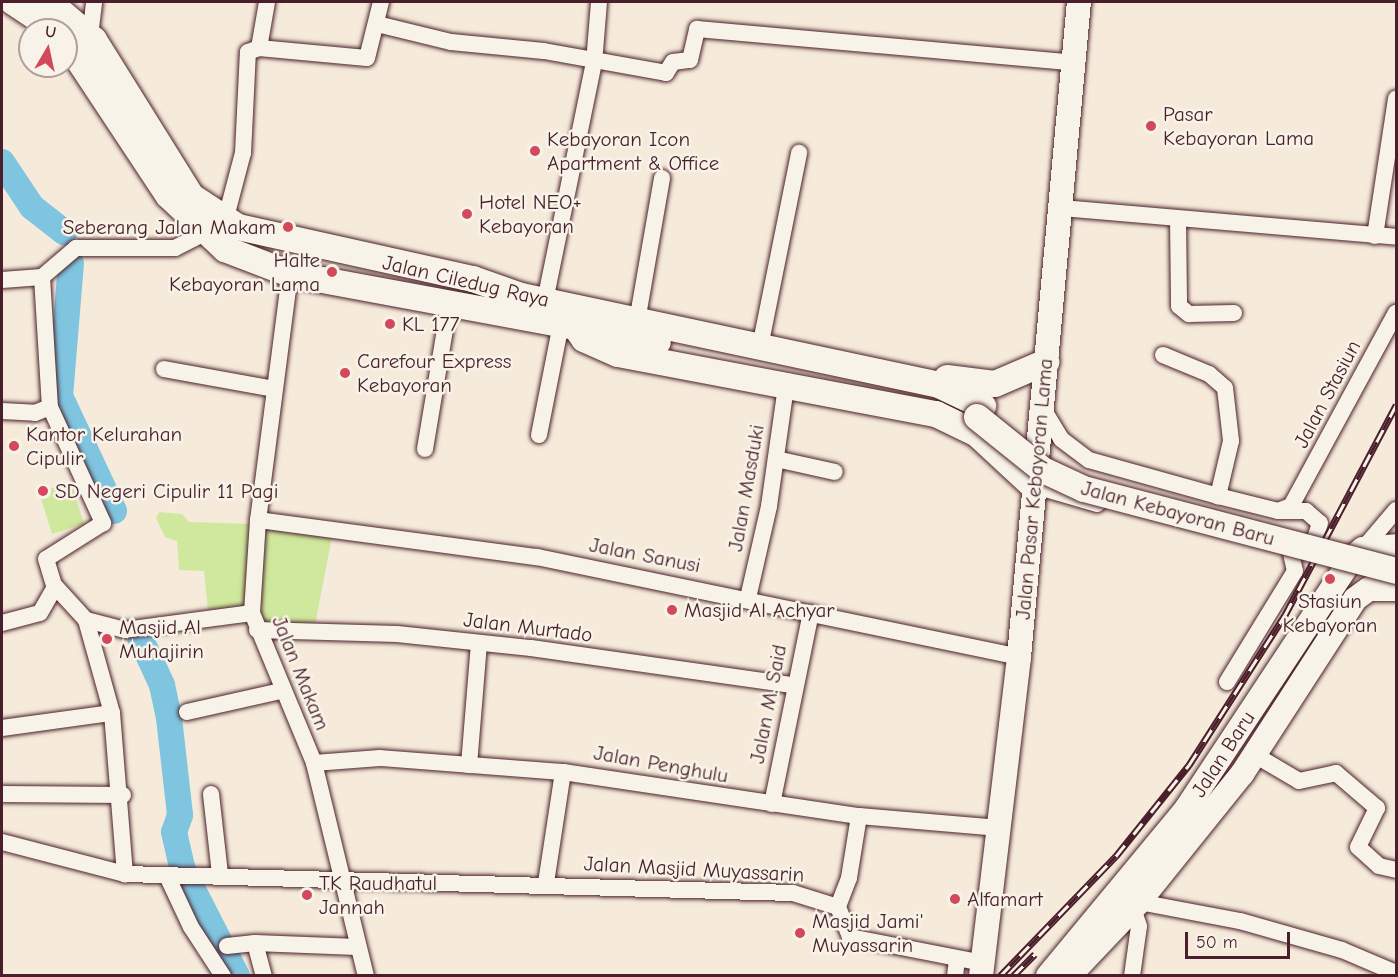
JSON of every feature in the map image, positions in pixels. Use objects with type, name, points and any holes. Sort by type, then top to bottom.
[{"type":"main road","points":[[13,2],[37,18]]},
{"type":"main road","name":"Jalan Ciledug Raya","points":[[49,2],[62,18]]},
{"type":"main road","name":"Jalan Pasar Kebayoran Lama","points":[[982,969],[1019,657],[1032,485],[1076,63],[1079,2]]},
{"type":"main road","name":"Jalan Ciledug Raya","points":[[78,39],[168,195],[214,227],[430,271],[545,300],[609,313],[703,343],[939,398],[980,412]]},
{"type":"main road","name":"Jalan Ciledug Raya","points":[[214,227],[225,249],[290,274],[450,300],[568,325],[703,343]]},
{"type":"main road","points":[[425,296],[430,271]]},
{"type":"main road","points":[[609,313],[639,310],[974,384],[1014,380],[1046,362]]},
{"type":"main road","points":[[568,325],[584,339],[618,354],[959,422],[1032,485]]},
{"type":"main road","name":"Jalan Kebayoran Baru","points":[[980,412],[1031,447],[1083,477],[1396,562]]},
{"type":"main road","name":"Jalan Kebayoran Baru","points":[[980,412],[1043,470],[1084,489],[1396,571]]},
{"type":"main road","points":[[1363,549],[1396,546]]},
{"type":"main road","name":"Jalan Baru","points":[[1048,975],[1186,808],[1363,549]]},
{"type":"main road","name":"Jalan Baru","points":[[1069,975],[1136,906],[1256,755],[1355,599],[1369,589],[1396,589]]},
{"type":"street","points":[[78,39],[93,2]]},
{"type":"street","points":[[259,48],[267,2]]},
{"type":"street","points":[[2,280],[42,277],[76,248],[175,248],[214,227],[243,153],[249,52],[259,48],[367,58],[381,2]]},
{"type":"street","points":[[545,300],[594,63],[599,2]]},
{"type":"street","points":[[377,24],[451,42],[544,51],[594,63],[666,73],[673,62],[690,60],[697,29],[1076,63]]},
{"type":"street","points":[[1375,236],[1392,156],[1396,99]]},
{"type":"street","points":[[762,337],[799,153]]},
{"type":"street","points":[[639,310],[662,178]]},
{"type":"street","points":[[1061,208],[1396,237]]},
{"type":"street","points":[[1178,219],[1179,306],[1189,314],[1234,313]]},
{"type":"street","name":"Jalan Makam","points":[[290,274],[258,520],[252,613],[281,692],[314,763],[339,881],[366,975]]},
{"type":"street","points":[[42,277],[50,407],[103,523],[48,553],[48,570],[55,587],[86,620],[112,713],[123,795],[125,874]]},
{"type":"street","points":[[425,450],[450,300]]},
{"type":"street","name":"Jalan Stasiun","points":[[1278,511],[1297,497],[1396,313]]},
{"type":"street","points":[[538,435],[568,325]]},
{"type":"street","points":[[1163,355],[1209,374],[1225,388],[1231,441],[1218,496]]},
{"type":"street","points":[[164,369],[274,389]]},
{"type":"street","name":"Jalan Masduki","points":[[748,598],[776,459],[786,386]]},
{"type":"street","points":[[1032,485],[1048,493],[1291,554],[1312,544],[1320,523],[1306,511],[1278,511],[1089,460],[1061,440],[1041,405]]},
{"type":"street","points":[[2,411],[35,413],[50,407]]},
{"type":"street","points":[[776,459],[835,472]]},
{"type":"street","points":[[1363,549],[1396,510]]},
{"type":"street","name":"Jalan Sanusi","points":[[258,520],[520,554],[748,598],[1019,657]]},
{"type":"street","points":[[1227,681],[1294,571],[1291,554]]},
{"type":"street","points":[[2,623],[40,613],[55,587]]},
{"type":"street","points":[[86,620],[125,630],[252,613]]},
{"type":"street","name":"Jalan M. Said","points":[[772,804],[792,685],[811,613]]},
{"type":"street","name":"Jalan Murtado","points":[[257,630],[397,634],[792,685]]},
{"type":"street","points":[[469,765],[479,644]]},
{"type":"street","points":[[187,712],[281,692]]},
{"type":"street","points":[[2,728],[112,713]]},
{"type":"street","points":[[1256,755],[1299,781],[1336,773],[1377,808],[1358,847],[1379,866],[1396,870]]},
{"type":"street","name":"Jalan Penghulu","points":[[314,763],[380,758],[563,772],[859,816],[999,828]]},
{"type":"street","points":[[546,883],[563,772]]},
{"type":"street","points":[[2,794],[123,795]]},
{"type":"street","points":[[211,794],[220,874]]},
{"type":"street","points":[[859,816],[849,878],[838,907],[850,937],[956,968],[982,969]]},
{"type":"street","points":[[2,842],[125,874],[180,876],[220,874],[339,881]]},
{"type":"street","points":[[180,876],[190,927],[223,975]]},
{"type":"street","name":"Jalan Masjid Muyassarin","points":[[339,881],[546,883],[681,894],[793,893],[838,907]]},
{"type":"street","points":[[1132,975],[1139,926],[1136,906],[1240,921],[1339,949],[1396,973]]},
{"type":"street","points":[[227,946],[255,943],[357,947]]},
{"type":"street","points":[[255,943],[264,975]]},
{"type":"green space","points":[[71,482],[84,524],[52,534],[39,492]]},
{"type":"green space","points":[[159,512],[182,514],[189,522],[252,524],[246,608],[208,610],[204,571],[179,570],[177,541],[165,537],[156,518]]},
{"type":"green space","points":[[264,526],[332,537],[315,625],[263,624],[258,608]]},
{"type":"waterway","points":[[2,162],[32,207],[64,232]]},
{"type":"waterway","points":[[71,263],[60,396],[114,511]]},
{"type":"waterway","points":[[138,633],[162,685],[169,718],[180,815],[174,832],[182,868],[237,976]]},
{"type":"railway","points":[[1000,976],[1116,856],[1189,765],[1285,615],[1396,405]]},
{"type":"railway","points":[[1013,976],[1035,954]]},
{"type":"place","name":"Pasar Kebayoran Lama","points":[[1151,126]]},
{"type":"place","name":"Kebayoran Icon Apartment & Office","points":[[535,151]]},
{"type":"place","name":"Hotel NEO+ Kebayoran","points":[[467,214]]},
{"type":"place","name":"Seberang Jalan Makam","points":[[288,227]]},
{"type":"place","name":"Halte Kebayoran Lama","points":[[332,272]]},
{"type":"place","name":"KL 177","points":[[390,324]]},
{"type":"place","name":"Carefour Express Kebayoran","points":[[345,373]]},
{"type":"place","name":"Kantor Kelurahan Cipulir","points":[[14,446]]},
{"type":"place","name":"SD Negeri Cipulir 11 Pagi","points":[[43,491]]},
{"type":"place","name":"Stasiun Kebayoran","points":[[1330,579]]},
{"type":"place","name":"Masjid Al Achyar","points":[[672,610]]},
{"type":"place","name":"Masjid Al Muhajirin","points":[[107,639]]},
{"type":"place","name":"TK Raudhatul Jannah","points":[[307,895]]},
{"type":"place","name":"Alfamart","points":[[955,899]]},
{"type":"place","name":"Masjid Jami' Muyassarin","points":[[800,933]]}]
